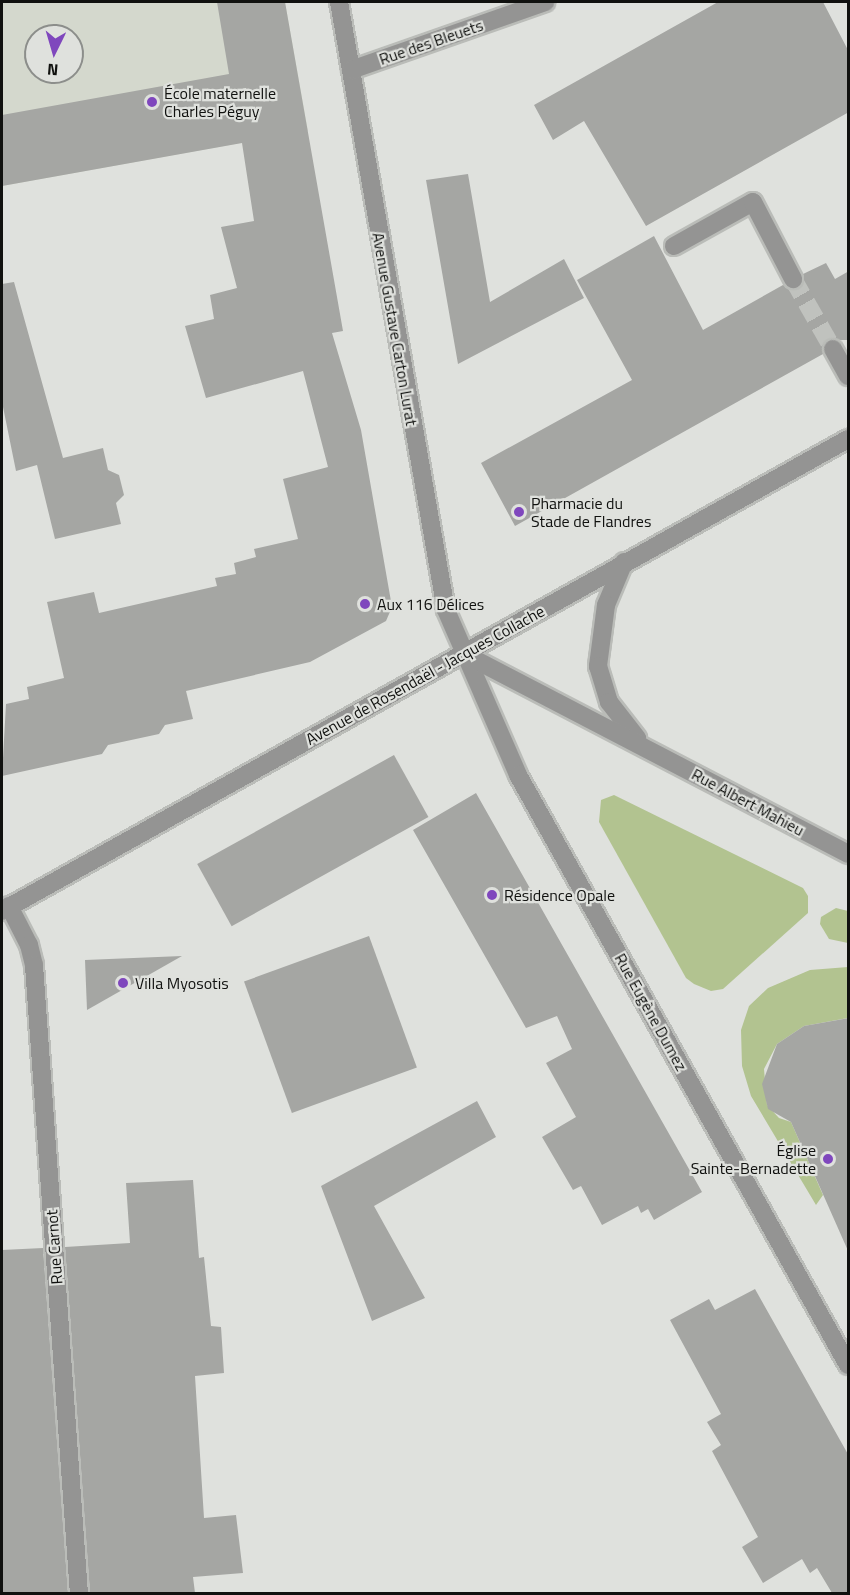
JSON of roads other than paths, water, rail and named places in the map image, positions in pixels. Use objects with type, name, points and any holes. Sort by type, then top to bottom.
[{"type":"street","name":"Avenue Gustave Carton Lurat","points":[[339,2],[437,574],[464,654]]},
{"type":"street","name":"Rue des Bleuets","points":[[351,70],[545,2]]},
{"type":"street","points":[[674,246],[753,202],[793,279]]},
{"type":"street","points":[[833,349],[849,376]]},
{"type":"street","name":"Avenue de Rosendaël - Jacques Collache","points":[[5,909],[464,654],[624,562],[849,439]]},
{"type":"street","name":"Rue Albert Mahieu","points":[[624,562],[606,605],[598,666],[609,702],[648,750]]},
{"type":"street","name":"Rue Albert Mahieu","points":[[464,654],[849,854]]},
{"type":"street","name":"Rue Eugène Dumez","points":[[464,654],[518,775],[849,1365]]},
{"type":"street","name":"Rue Carnot","points":[[5,909],[29,945],[34,965],[79,1593]]},
{"type":"tunnel","points":[[793,279],[833,349]]},
{"type":"place","name":"École maternelle Charles Péguy","points":[[152,102]]},
{"type":"place","name":"Pharmacie du Stade de Flandres","points":[[519,512]]},
{"type":"place","name":"Aux 116 Délices","points":[[365,604]]},
{"type":"place","name":"Résidence Opale","points":[[492,895]]},
{"type":"place","name":"Villa Myosotis","points":[[123,983]]},
{"type":"place","name":"Église Sainte-Bernadette","points":[[828,1159]]}]
